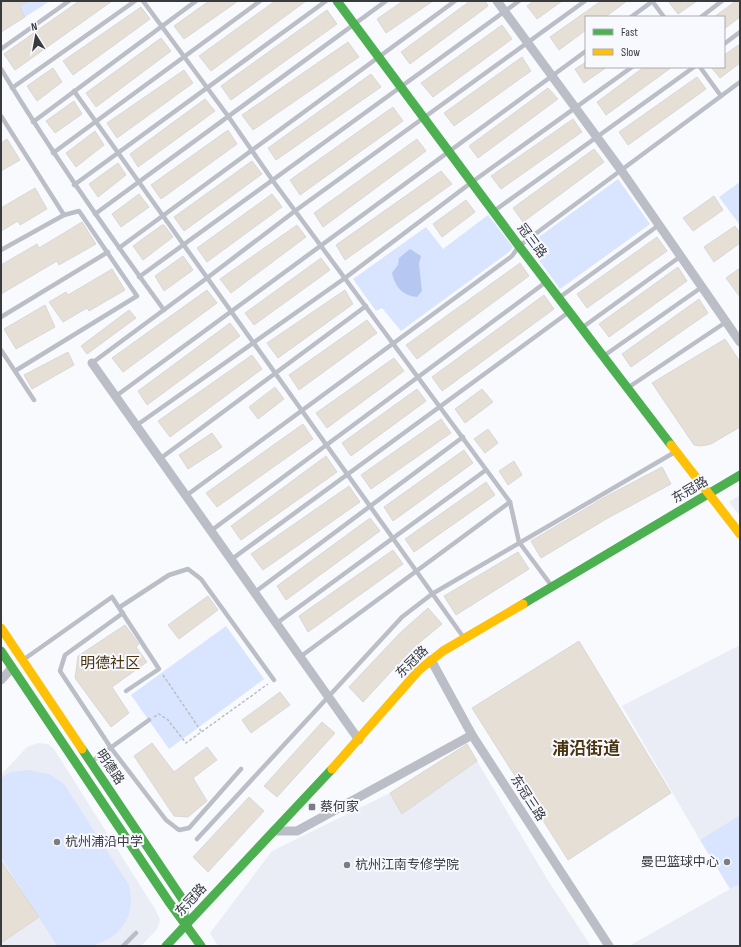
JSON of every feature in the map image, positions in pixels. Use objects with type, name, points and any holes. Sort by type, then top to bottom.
[{"type":"street","name":"冠三路","points":[[337,1],[403,87],[546,282],[740,534]]},
{"type":"street","points":[[497,1],[621,170],[740,342]]},
{"type":"street","points":[[92,363],[187,494],[359,740]]},
{"type":"street","name":"东冠路","points":[[166,946],[359,740],[419,670],[431,660],[464,638],[740,475]]},
{"type":"street","name":"明德路","points":[[1,628],[183,900],[186,925]]},
{"type":"street","name":"明德路","points":[[1,651],[201,946]]},
{"type":"street","name":"东冠三路","points":[[431,660],[472,734],[609,946]]},
{"type":"street","points":[[1,680],[12,668]]},
{"type":"street","points":[[274,831],[297,831],[472,734]]},
{"type":"lane","points":[[1,49],[68,1]]},
{"type":"lane","points":[[12,88],[135,1]]},
{"type":"lane","points":[[143,1],[228,116],[273,181],[510,502],[519,542],[551,586]]},
{"type":"lane","points":[[33,122],[196,1]]},
{"type":"lane","points":[[53,153],[260,1]]},
{"type":"lane","points":[[74,185],[326,1]]},
{"type":"lane","points":[[95,214],[386,1]]},
{"type":"lane","points":[[118,248],[455,1]]},
{"type":"lane","points":[[139,277],[403,87],[519,1]]},
{"type":"lane","points":[[92,363],[295,211],[585,1]]},
{"type":"lane","points":[[632,16],[652,1],[663,16]]},
{"type":"lane","points":[[701,16],[722,1]]},
{"type":"lane","points":[[725,43],[740,32]]},
{"type":"lane","points":[[116,396],[585,52]]},
{"type":"lane","points":[[137,425],[345,278],[472,182],[631,68]]},
{"type":"lane","points":[[494,212],[693,68]]},
{"type":"lane","points":[[701,68],[721,96]]},
{"type":"lane","points":[[1,69],[74,185],[164,310]]},
{"type":"lane","points":[[187,494],[512,256],[519,246],[740,82]]},
{"type":"lane","points":[[74,92],[464,638]]},
{"type":"lane","points":[[1,116],[64,215]]},
{"type":"lane","points":[[1,250],[64,215],[79,211],[137,296],[15,371]]},
{"type":"lane","points":[[559,298],[659,225]]},
{"type":"lane","points":[[1,317],[108,252]]},
{"type":"lane","points":[[582,328],[681,256]]},
{"type":"lane","points":[[212,530],[546,282]]},
{"type":"lane","points":[[604,356],[702,287]]},
{"type":"lane","points":[[161,458],[366,306]]},
{"type":"lane","points":[[232,558],[569,312]]},
{"type":"lane","points":[[628,388],[726,322]]},
{"type":"lane","points":[[1,350],[34,400]]},
{"type":"lane","points":[[255,592],[463,437]]},
{"type":"lane","points":[[197,839],[402,617],[432,594],[676,451]]},
{"type":"lane","points":[[277,623],[486,470]]},
{"type":"lane","points":[[300,657],[510,502]]},
{"type":"lane","points":[[120,608],[169,575],[188,569],[201,579],[274,680]]},
{"type":"lane","points":[[23,660],[112,597],[159,669],[126,691]]},
{"type":"lane","points":[[123,613],[65,655],[60,671],[111,748],[166,820],[179,830],[189,828],[241,769]]},
{"type":"lane","points":[[91,762],[149,720]]},
{"type":"lane","points":[[123,946],[136,933]]},
{"type":"path","points":[[159,669],[201,731]]},
{"type":"path","points":[[149,720],[159,714],[168,720],[186,743],[274,680]]},
{"type":"shaded area","points":[[29,1],[50,1],[25,17],[19,6]]},
{"type":"shaded area","points":[[618,179],[650,224],[560,289],[528,245]]},
{"type":"shaded area","points":[[740,182],[740,225],[719,197]]},
{"type":"shaded area","points":[[488,215],[513,247],[509,252],[401,331],[382,308],[376,311],[353,279],[426,227],[443,249]]},
{"type":"shaded area","points":[[410,249],[421,256],[419,264],[422,291],[417,297],[408,295],[400,290],[395,283],[392,273],[398,265],[399,258]]},
{"type":"shaded area","points":[[740,495],[740,516],[729,502]]},
{"type":"shaded area","points":[[226,626],[264,679],[169,749],[131,695]]},
{"type":"shaded area","points":[[740,645],[740,815],[700,840],[622,706]]},
{"type":"shaded area","name":"杭州浦沿中学","points":[[38,743],[48,744],[54,749],[155,909],[160,920],[157,929],[141,946],[1,946],[1,775],[27,747]]},
{"type":"shaded area","name":"杭州江南专修学院","points":[[477,761],[547,879],[591,946],[218,946],[210,933],[272,851],[390,793],[403,814]]},
{"type":"shaded area","name":"杭州浦沿中学","points":[[27,770],[49,774],[64,784],[129,885],[131,905],[129,915],[120,930],[104,941],[90,946],[57,946],[1,857],[1,778],[11,772]]},
{"type":"shaded area","name":"曼巴篮球中心","points":[[740,815],[740,884],[730,889],[700,840]]},
{"type":"shaded area","points":[[740,884],[740,946],[629,946],[730,889]]},
{"type":"building","points":[[4,1],[29,1],[19,6],[25,17],[1,32],[1,3]]},
{"type":"building","points":[[79,1],[112,1],[15,70],[4,54]]},
{"type":"building","points":[[209,1],[238,1],[184,39],[174,26]]},
{"type":"building","points":[[275,1],[306,1],[211,71],[199,56]]},
{"type":"building","points":[[403,1],[433,1],[386,33],[377,19]]},
{"type":"building","points":[[470,1],[485,1],[488,6],[410,64],[401,52]]},
{"type":"building","points":[[534,1],[562,1],[537,19],[527,6]]},
{"type":"building","points":[[601,1],[627,1],[606,16],[585,16],[585,31],[559,50],[550,37]]},
{"type":"building","points":[[668,1],[697,1],[678,14]]},
{"type":"building","points":[[736,1],[740,1],[740,17],[725,28],[725,16],[715,16]]},
{"type":"building","points":[[141,7],[150,19],[73,75],[63,61]]},
{"type":"building","points":[[327,10],[337,24],[231,100],[221,86]]},
{"type":"building","points":[[502,25],[512,39],[433,97],[421,83]]},
{"type":"building","points":[[161,38],[171,51],[96,107],[86,93]]},
{"type":"building","points":[[348,42],[359,57],[253,130],[242,115]]},
{"type":"building","points":[[740,44],[740,63],[720,78],[712,68],[725,68],[725,54]]},
{"type":"building","points":[[522,57],[531,71],[454,126],[444,113]]},
{"type":"building","points":[[585,63],[585,68],[606,68],[584,83],[575,69]]},
{"type":"building","points":[[53,68],[62,82],[37,101],[27,86]]},
{"type":"building","points":[[643,68],[671,68],[606,115],[597,102]]},
{"type":"building","points":[[184,70],[193,83],[117,138],[107,123]]},
{"type":"building","points":[[371,74],[381,87],[276,160],[268,148]]},
{"type":"building","points":[[697,77],[706,89],[628,145],[619,132]]},
{"type":"building","points":[[548,88],[558,99],[478,158],[469,146]]},
{"type":"building","points":[[205,99],[215,111],[138,167],[130,154]]},
{"type":"building","points":[[74,101],[82,114],[55,133],[46,121]]},
{"type":"building","points":[[393,107],[403,121],[300,195],[290,180]]},
{"type":"building","points":[[573,119],[582,132],[501,189],[491,176]]},
{"type":"building","points":[[228,130],[237,144],[161,199],[151,185]]},
{"type":"building","points":[[95,131],[104,145],[76,167],[66,153]]},
{"type":"building","points":[[7,139],[20,160],[1,171],[1,143]]},
{"type":"building","points":[[417,139],[426,151],[323,227],[314,213]]},
{"type":"building","points":[[594,149],[604,162],[523,222],[513,208]]},
{"type":"building","points":[[252,161],[262,174],[184,231],[174,217]]},
{"type":"building","points":[[118,163],[126,175],[98,197],[89,184]]},
{"type":"building","points":[[441,171],[452,184],[345,260],[336,245]]},
{"type":"building","points":[[35,188],[47,209],[20,225],[18,221],[1,231],[1,208]]},
{"type":"building","points":[[139,194],[149,207],[121,227],[112,214]]},
{"type":"building","points":[[272,194],[282,207],[207,262],[197,248]]},
{"type":"building","points":[[714,196],[723,210],[693,231],[683,218]]},
{"type":"building","points":[[466,200],[475,212],[442,237],[433,224]]},
{"type":"building","points":[[82,222],[96,244],[59,265],[57,261],[1,294],[1,265],[37,244],[39,248]]},
{"type":"building","points":[[164,225],[173,237],[143,260],[133,246]]},
{"type":"building","points":[[297,225],[306,237],[231,293],[220,279]]},
{"type":"building","points":[[735,226],[740,233],[740,243],[714,262],[704,247]]},
{"type":"building","points":[[657,237],[667,251],[587,308],[577,294]]},
{"type":"building","points":[[183,256],[193,270],[164,291],[155,276]]},
{"type":"building","points":[[321,258],[330,270],[254,325],[245,313]]},
{"type":"building","points":[[520,263],[529,276],[417,359],[406,345]]},
{"type":"building","points":[[678,267],[687,281],[609,337],[599,324]]},
{"type":"building","points":[[740,268],[740,297],[726,278]]},
{"type":"building","points":[[112,269],[125,290],[89,311],[87,308],[63,322],[49,302],[66,292],[68,295]]},
{"type":"building","points":[[207,290],[217,303],[123,372],[112,358]]},
{"type":"building","points":[[345,290],[353,304],[278,358],[267,343]]},
{"type":"building","points":[[544,295],[554,309],[442,391],[432,377]]},
{"type":"building","points":[[699,299],[708,313],[631,367],[622,354]]},
{"type":"building","points":[[45,305],[55,327],[16,349],[4,329]]},
{"type":"building","points":[[129,310],[136,318],[87,354],[81,346]]},
{"type":"building","points":[[367,320],[377,333],[299,390],[289,375]]},
{"type":"building","points":[[230,323],[240,336],[147,405],[138,391]]},
{"type":"building","points":[[725,339],[740,362],[740,427],[711,444],[701,446],[694,445],[652,383]]},
{"type":"building","points":[[68,352],[74,365],[32,389],[24,375]]},
{"type":"building","points":[[252,355],[262,369],[170,437],[158,421]]},
{"type":"building","points":[[394,358],[404,371],[327,428],[316,413]]},
{"type":"building","points":[[275,387],[284,399],[258,419],[249,407]]},
{"type":"building","points":[[417,389],[426,401],[351,456],[342,443]]},
{"type":"building","points":[[482,389],[493,402],[465,423],[455,409]]},
{"type":"building","points":[[441,419],[451,433],[371,489],[361,475]]},
{"type":"building","points":[[303,424],[313,439],[217,507],[206,493]]},
{"type":"building","points":[[488,429],[498,443],[485,453],[474,439]]},
{"type":"building","points":[[212,433],[222,447],[188,469],[179,455]]},
{"type":"building","points":[[464,450],[473,463],[393,521],[384,507]]},
{"type":"building","points":[[326,456],[337,472],[241,540],[231,526]]},
{"type":"building","points":[[514,461],[522,475],[508,485],[499,471]]},
{"type":"building","points":[[662,467],[671,484],[608,518],[541,558],[531,541],[605,497]]},
{"type":"building","points":[[486,482],[495,495],[414,552],[405,539]]},
{"type":"building","points":[[349,486],[360,502],[263,570],[251,554]]},
{"type":"building","points":[[370,518],[380,531],[286,600],[277,586]]},
{"type":"building","points":[[393,550],[403,564],[308,632],[299,616]]},
{"type":"building","points":[[518,552],[529,569],[456,615],[444,596]]},
{"type":"building","points":[[208,596],[218,610],[179,639],[168,625]]},
{"type":"building","points":[[428,608],[442,624],[413,648],[363,702],[349,687],[400,633]]},
{"type":"building","points":[[125,625],[139,644],[136,647],[147,662],[112,687],[129,713],[111,727],[75,678],[78,656]]},
{"type":"building","points":[[579,641],[671,793],[568,860],[472,708]]},
{"type":"building","points":[[280,692],[290,705],[251,733],[242,720]]},
{"type":"building","points":[[322,722],[335,733],[277,797],[264,786]]},
{"type":"building","points":[[152,743],[174,772],[207,747],[217,760],[193,778],[207,801],[188,817],[174,816],[134,756]]},
{"type":"building","points":[[467,744],[477,761],[402,814],[390,793]]},
{"type":"building","points":[[249,797],[264,811],[208,872],[193,857]]},
{"type":"building","points":[[1,861],[39,917],[1,943]]},
{"type":"traffic: fast","points":[[337,1],[519,246],[671,445]]},
{"type":"traffic: fast","points":[[523,604],[740,475]]},
{"type":"traffic: fast","points":[[1,651],[169,902],[201,946]]},
{"type":"traffic: fast","points":[[82,749],[183,900],[185,924]]},
{"type":"traffic: fast","points":[[166,946],[332,769]]},
{"type":"traffic: slow","points":[[671,445],[740,534]]},
{"type":"traffic: slow","points":[[332,769],[419,670],[443,651],[523,604]]},
{"type":"traffic: slow","points":[[1,628],[82,749]]},
{"type":"place","name":"蔡何家","points":[[312,807]]},
{"type":"place","name":"杭州浦沿中学","points":[[57,842]]},
{"type":"place","name":"曼巴篮球中心","points":[[727,862]]},
{"type":"place","name":"杭州江南专修学院","points":[[347,865]]},
{"type":"district","name":"明德社区","points":[[110,663]]},
{"type":"district","name":"浦沿街道","points":[[586,749]]}]
